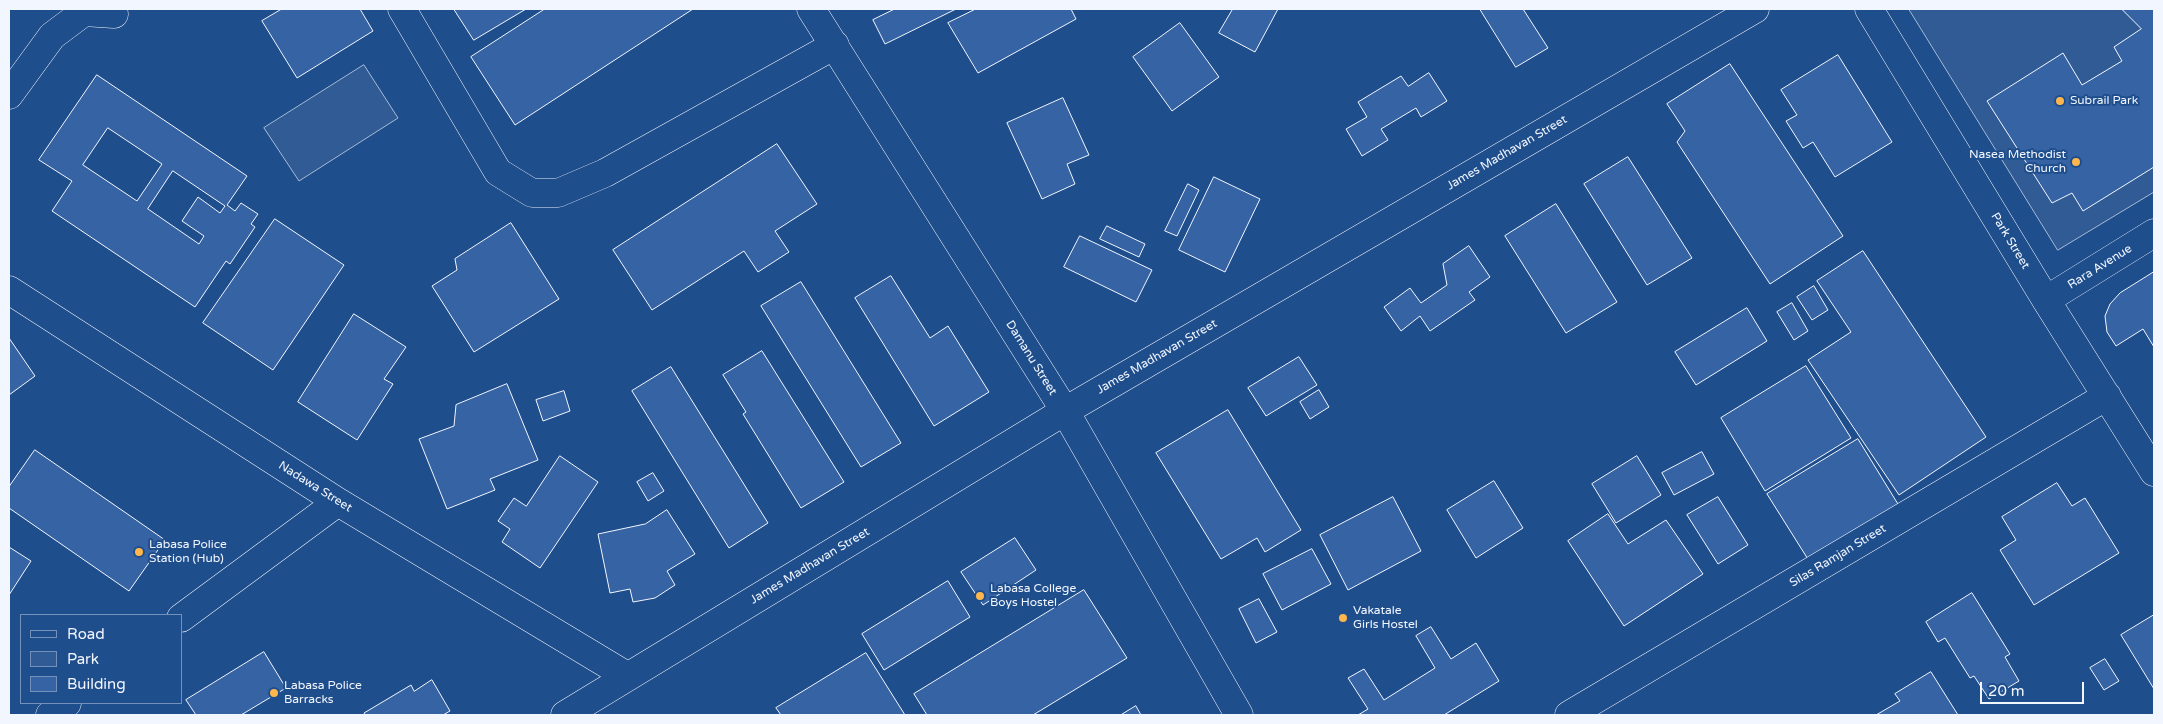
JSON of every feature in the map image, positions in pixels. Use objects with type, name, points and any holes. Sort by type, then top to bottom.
[{"type":"street","points":[[402,9],[498,172],[532,193],[558,193],[606,173],[835,45]]},
{"type":"street","name":"Damanu Street","points":[[811,9],[1065,411],[1239,715]]},
{"type":"street","name":"James Madhavan Street","points":[[565,715],[1065,411],[1755,9]]},
{"type":"street","name":"Park Street","points":[[1869,9],[2046,300],[2154,472]]},
{"type":"street","points":[[9,95],[52,36],[84,12],[114,14]]},
{"type":"street","name":"Rara Avenue","points":[[2046,300],[2154,233]]},
{"type":"street","name":"Nadawa Street","points":[[9,290],[338,502],[627,676]]},
{"type":"street","name":"Silas Ramjan Street","points":[[1569,715],[2107,396]]},
{"type":"street","points":[[182,617],[338,502]]},
{"type":"street","points":[[50,715],[65,704]]},
{"type":"green space","name":"Subrail Park","points":[[1909,9],[2154,9],[2154,192],[2058,250]]},
{"type":"green space","points":[[364,65],[398,118],[299,181],[264,128]]},
{"type":"building","points":[[282,9],[360,9],[373,31],[297,78],[262,21]]},
{"type":"building","points":[[454,9],[526,9],[474,40]]},
{"type":"building","points":[[545,9],[693,9],[515,125],[471,57]]},
{"type":"building","points":[[895,9],[956,9],[885,44],[873,20]]},
{"type":"building","points":[[976,9],[1071,9],[1076,19],[978,73],[948,23]]},
{"type":"building","points":[[1233,9],[1278,9],[1255,52],[1219,33]]},
{"type":"building","points":[[1480,9],[1523,9],[1548,48],[1516,67]]},
{"type":"building","points":[[2122,9],[2154,9],[2154,167],[2083,211],[2072,193],[2052,203],[1987,101],[2063,53],[2082,85],[2122,61],[2114,47],[2141,29]]},
{"type":"building","points":[[1180,23],[1219,77],[1172,111],[1133,57]]},
{"type":"building","points":[[1838,55],[1892,142],[1835,177],[1813,142],[1803,148],[1786,121],[1797,115],[1781,90]]},
{"type":"building","points":[[1730,64],[1843,236],[1770,284],[1677,142],[1685,131],[1667,104]]},
{"type":"building","points":[[1429,73],[1447,101],[1421,117],[1416,108],[1381,129],[1388,140],[1362,156],[1346,129],[1367,117],[1358,102],[1401,76],[1408,86]]},
{"type":"building","points":[[97,75],[247,176],[227,205],[235,211],[241,203],[258,214],[251,224],[255,227],[230,264],[226,261],[195,307],[52,211],[72,181],[39,160]],"holes":[[[108,128],[162,164],[137,201],[83,165]],[[173,171],[225,206],[220,213],[198,197],[182,221],[204,236],[199,244],[148,209]]]},
{"type":"building","points":[[1063,98],[1089,155],[1067,164],[1075,184],[1042,199],[1007,123]]},
{"type":"building","points":[[777,144],[817,204],[775,231],[789,252],[758,272],[744,251],[652,310],[613,250]]},
{"type":"building","points":[[1628,157],[1692,258],[1647,285],[1584,184]]},
{"type":"building","points":[[1214,177],[1260,199],[1225,272],[1179,250]]},
{"type":"building","points":[[1188,184],[1199,190],[1177,236],[1165,231]]},
{"type":"building","points":[[1556,204],[1617,302],[1566,333],[1505,236]]},
{"type":"building","points":[[275,219],[344,265],[273,370],[203,323]]},
{"type":"building","points":[[511,223],[559,299],[474,352],[432,286],[457,270],[455,259]]},
{"type":"building","points":[[1107,226],[1145,244],[1139,257],[1100,239]]},
{"type":"building","points":[[1080,236],[1152,270],[1136,302],[1064,267]]},
{"type":"building","points":[[1469,246],[1490,277],[1469,292],[1475,300],[1430,331],[1420,316],[1401,331],[1384,307],[1410,288],[1421,303],[1447,285],[1443,264]]},
{"type":"building","points":[[1863,251],[1986,437],[1899,495],[1808,360],[1851,332],[1817,281]]},
{"type":"building","points":[[2154,272],[2154,347],[2143,329],[2116,346],[2107,332],[2105,316],[2110,304],[2120,293]]},
{"type":"building","points":[[891,276],[930,338],[948,326],[989,392],[934,426],[855,298]]},
{"type":"building","points":[[801,282],[901,443],[861,467],[761,306]]},
{"type":"building","points":[[1814,286],[1828,310],[1812,320],[1797,297]]},
{"type":"building","points":[[1792,303],[1808,331],[1794,340],[1777,312]]},
{"type":"building","points":[[1747,308],[1767,341],[1696,385],[1675,352]]},
{"type":"building","points":[[354,314],[406,347],[384,379],[393,384],[357,440],[298,402]]},
{"type":"building","points":[[9,338],[35,376],[9,395]]},
{"type":"building","points":[[762,351],[844,482],[801,508],[743,414],[746,412],[723,375]]},
{"type":"building","points":[[1299,357],[1317,385],[1266,416],[1248,388]]},
{"type":"building","points":[[1806,366],[1851,438],[1765,491],[1721,418]]},
{"type":"building","points":[[671,367],[768,523],[729,548],[632,391]]},
{"type":"building","points":[[507,384],[538,460],[490,479],[495,490],[447,509],[419,439],[454,426],[456,405]]},
{"type":"building","points":[[1319,390],[1329,407],[1310,419],[1300,402]]},
{"type":"building","points":[[564,391],[570,411],[543,421],[536,400]]},
{"type":"building","points":[[1228,410],[1301,530],[1265,552],[1257,538],[1221,559],[1156,453]]},
{"type":"building","points":[[1858,439],[1901,509],[1811,564],[1767,494]]},
{"type":"building","points":[[35,450],[165,540],[129,591],[9,508],[9,487]]},
{"type":"building","points":[[1702,452],[1714,474],[1674,495],[1662,473]]},
{"type":"building","points":[[560,456],[598,482],[540,568],[502,542],[510,529],[498,521],[514,498],[526,506]]},
{"type":"building","points":[[1637,456],[1661,495],[1616,523],[1592,484]]},
{"type":"building","points":[[653,473],[664,491],[648,501],[637,482]]},
{"type":"building","points":[[1494,481],[1523,528],[1476,558],[1447,510]]},
{"type":"building","points":[[2057,483],[2072,506],[2085,498],[2119,553],[2034,605],[2000,550],[2016,540],[2002,517]]},
{"type":"building","points":[[1393,497],[1421,551],[1348,590],[1320,535]]},
{"type":"building","points":[[1718,497],[1748,545],[1718,564],[1687,515]]},
{"type":"building","points":[[667,510],[695,554],[667,571],[675,585],[655,598],[633,602],[630,589],[610,593],[598,534],[645,524]]},
{"type":"building","points":[[1608,514],[1628,544],[1666,520],[1703,574],[1624,626],[1568,541]]},
{"type":"building","points":[[1015,538],[1036,570],[983,605],[961,572]]},
{"type":"building","points":[[9,547],[31,561],[9,595]]},
{"type":"building","points":[[1312,549],[1331,584],[1282,610],[1263,574]]},
{"type":"building","points":[[948,581],[970,617],[884,670],[862,634]]},
{"type":"building","points":[[1084,590],[1127,658],[1033,715],[927,715],[914,694]]},
{"type":"building","points":[[1972,593],[2010,654],[2005,657],[2019,681],[1989,699],[1974,676],[1970,678],[1945,638],[1938,642],[1926,622]]},
{"type":"building","points":[[1259,599],[1277,632],[1256,643],[1239,609]]},
{"type":"building","points":[[2154,615],[2154,689],[2121,635]]},
{"type":"building","points":[[1431,627],[1451,659],[1476,643],[1499,681],[1444,715],[1358,715],[1368,709],[1348,678],[1364,669],[1384,700],[1435,668],[1416,636]]},
{"type":"building","points":[[264,652],[286,688],[241,715],[196,715],[186,700]]},
{"type":"building","points":[[866,653],[905,715],[781,715],[776,708]]},
{"type":"building","points":[[2105,659],[2119,681],[2104,690],[2090,668]]},
{"type":"building","points":[[1931,672],[1958,715],[1876,715],[1900,701],[1895,694]]},
{"type":"building","points":[[432,680],[450,711],[443,715],[365,715],[364,713],[411,685],[414,691]]},
{"type":"building","points":[[1136,706],[1141,715],[1121,715]]},
{"type":"place","name":"Subrail Park","points":[[2060,101]]},
{"type":"place","name":"Nasea Methodist Church","points":[[2076,162]]},
{"type":"place","name":"Labasa Police Station (Hub)","points":[[139,552]]},
{"type":"place","name":"Labasa College Boys Hostel","points":[[980,596]]},
{"type":"place","name":"Vakatale Girls Hostel","points":[[1343,618]]},
{"type":"place","name":"Labasa Police Barracks","points":[[274,693]]}]
